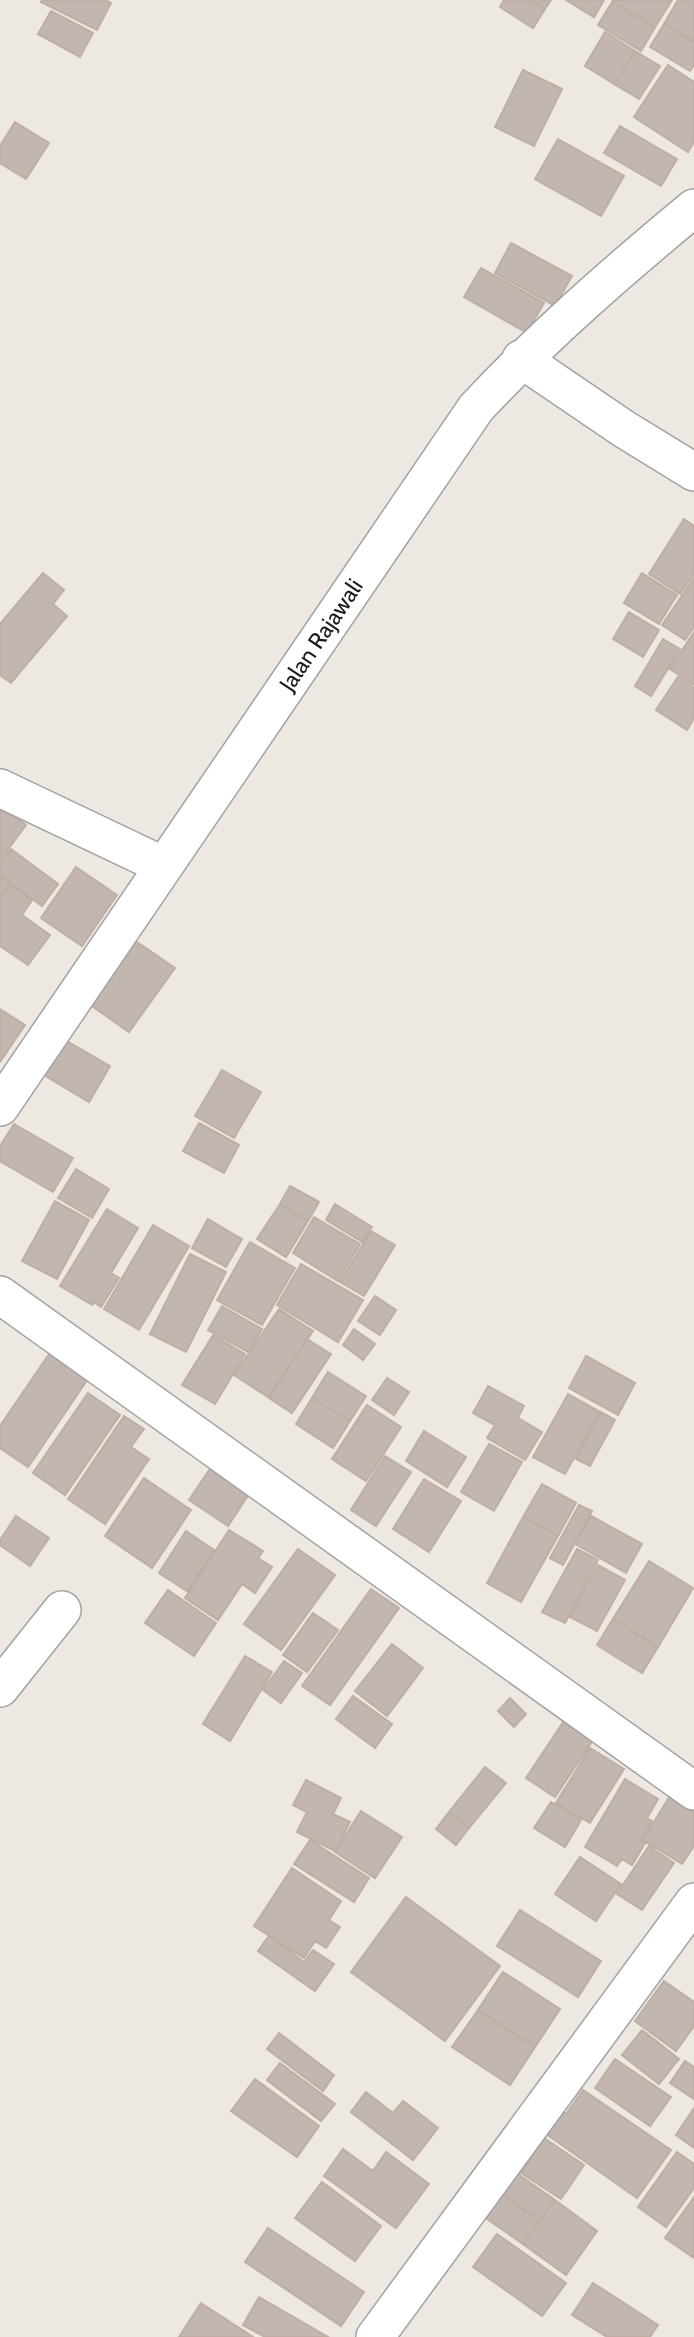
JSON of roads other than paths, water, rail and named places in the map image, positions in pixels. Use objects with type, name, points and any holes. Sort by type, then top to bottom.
[{"type":"street","name":"Jalan Rajawali","points":[[0,1107],[471,415],[521,359],[624,266],[694,208]]},
{"type":"street","points":[[521,359],[624,429],[694,472]]},
{"type":"street","points":[[0,788],[164,866]]},
{"type":"street","points":[[0,1296],[694,1791]]},
{"type":"street","points":[[0,1688],[62,1610]]},
{"type":"street","points":[[375,2337],[694,1902]]}]
